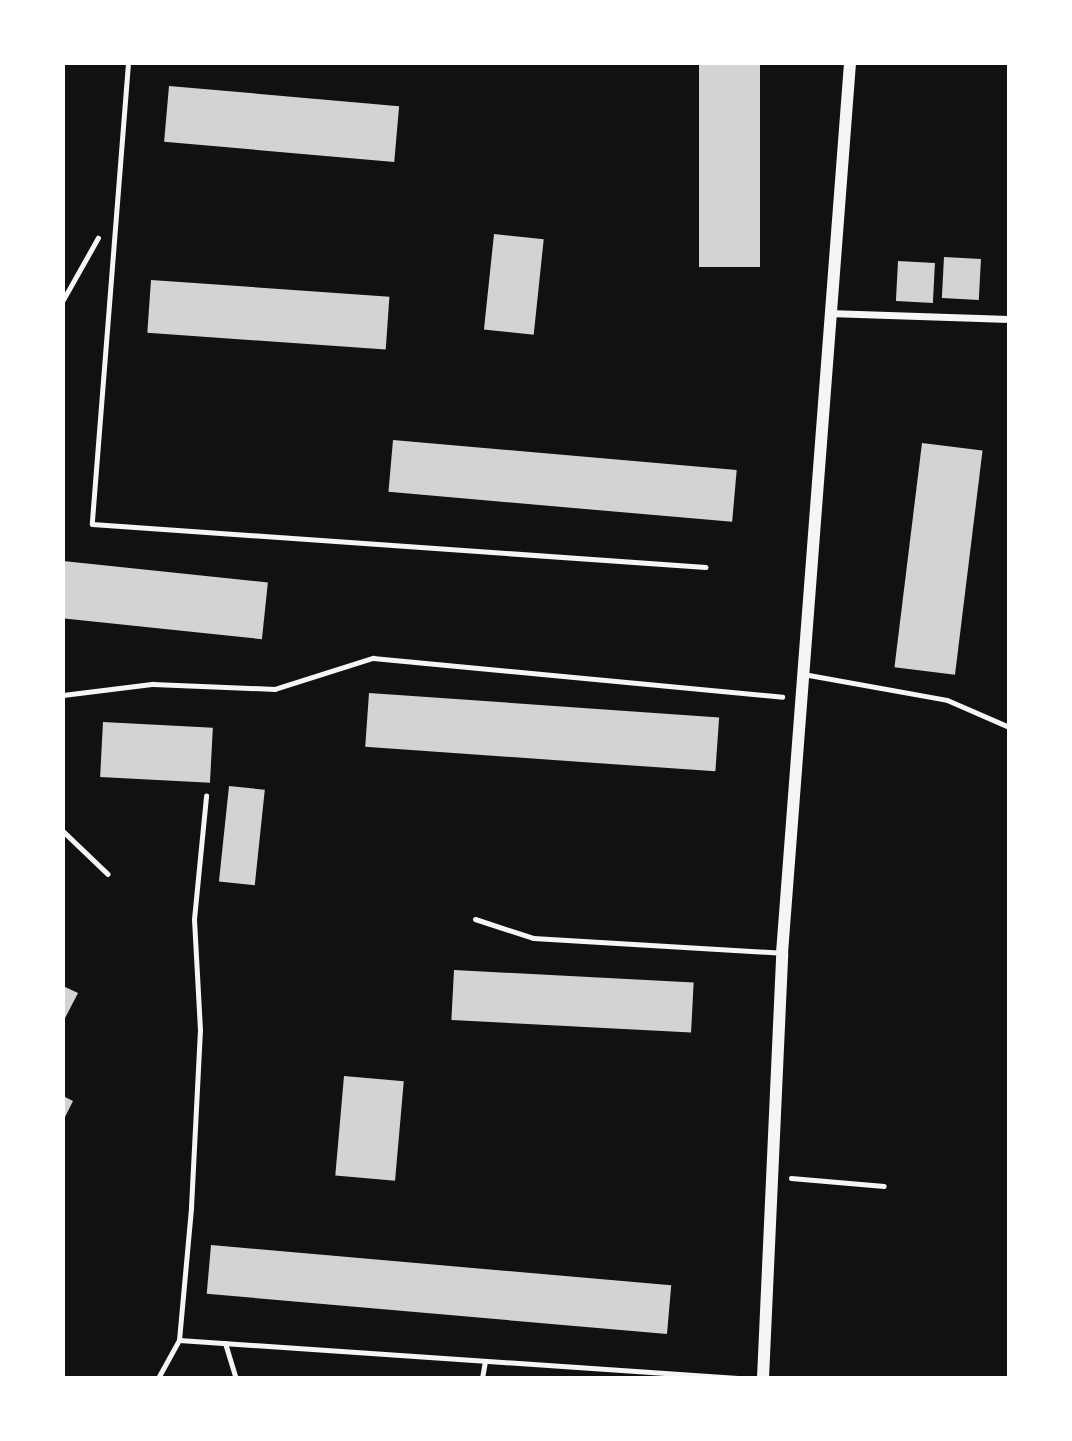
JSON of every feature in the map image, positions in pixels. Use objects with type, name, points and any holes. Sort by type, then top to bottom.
[{"type":"street","points":[[763,1378],[767,1176],[828,313],[850,63]]},
{"type":"street","points":[[828,313],[1009,319]]},
{"type":"lane","points":[[128,63],[120,214],[92,524],[705,566]]},
{"type":"lane","points":[[802,674],[947,700],[1009,727]]},
{"type":"lane","points":[[158,1378],[179,1340],[200,1030],[194,919],[206,796]]},
{"type":"lane","points":[[475,919],[534,938],[782,953]]},
{"type":"lane","points":[[179,1340],[738,1378]]},
{"type":"lane","points":[[225,1343],[236,1378]]},
{"type":"lane","points":[[482,1378],[485,1361]]},
{"type":"path","points":[[63,300],[92,246],[120,214]]},
{"type":"path","points":[[63,695],[153,684],[275,689],[373,658],[800,699]]},
{"type":"path","points":[[63,831],[108,874]]},
{"type":"path","points":[[767,1176],[884,1185]]},
{"type":"building","points":[[699,63],[760,63],[760,267],[699,267]]},
{"type":"building","points":[[169,86],[399,106],[394,162],[164,142]]},
{"type":"building","points":[[494,234],[544,239],[534,335],[484,329]]},
{"type":"building","points":[[944,257],[981,259],[979,300],[942,298]]},
{"type":"building","points":[[898,261],[935,263],[933,303],[896,301]]},
{"type":"building","points":[[151,280],[389,297],[386,350],[147,333]]},
{"type":"building","points":[[393,440],[737,470],[732,522],[388,492]]},
{"type":"building","points":[[922,443],[983,450],[955,675],[894,667]]},
{"type":"building","points":[[63,561],[268,583],[262,639],[63,618]]},
{"type":"building","points":[[369,693],[719,717],[715,771],[365,747]]},
{"type":"building","points":[[103,722],[213,728],[210,783],[100,777]]},
{"type":"building","points":[[229,786],[265,790],[255,885],[219,881]]},
{"type":"building","points":[[454,970],[694,983],[691,1032],[451,1020]]},
{"type":"building","points":[[63,986],[78,993],[63,1022]]},
{"type":"building","points":[[344,1076],[404,1081],[395,1181],[335,1176]]},
{"type":"building","points":[[63,1096],[73,1101],[63,1121]]},
{"type":"building","points":[[211,1245],[671,1285],[667,1334],[207,1294]]}]
